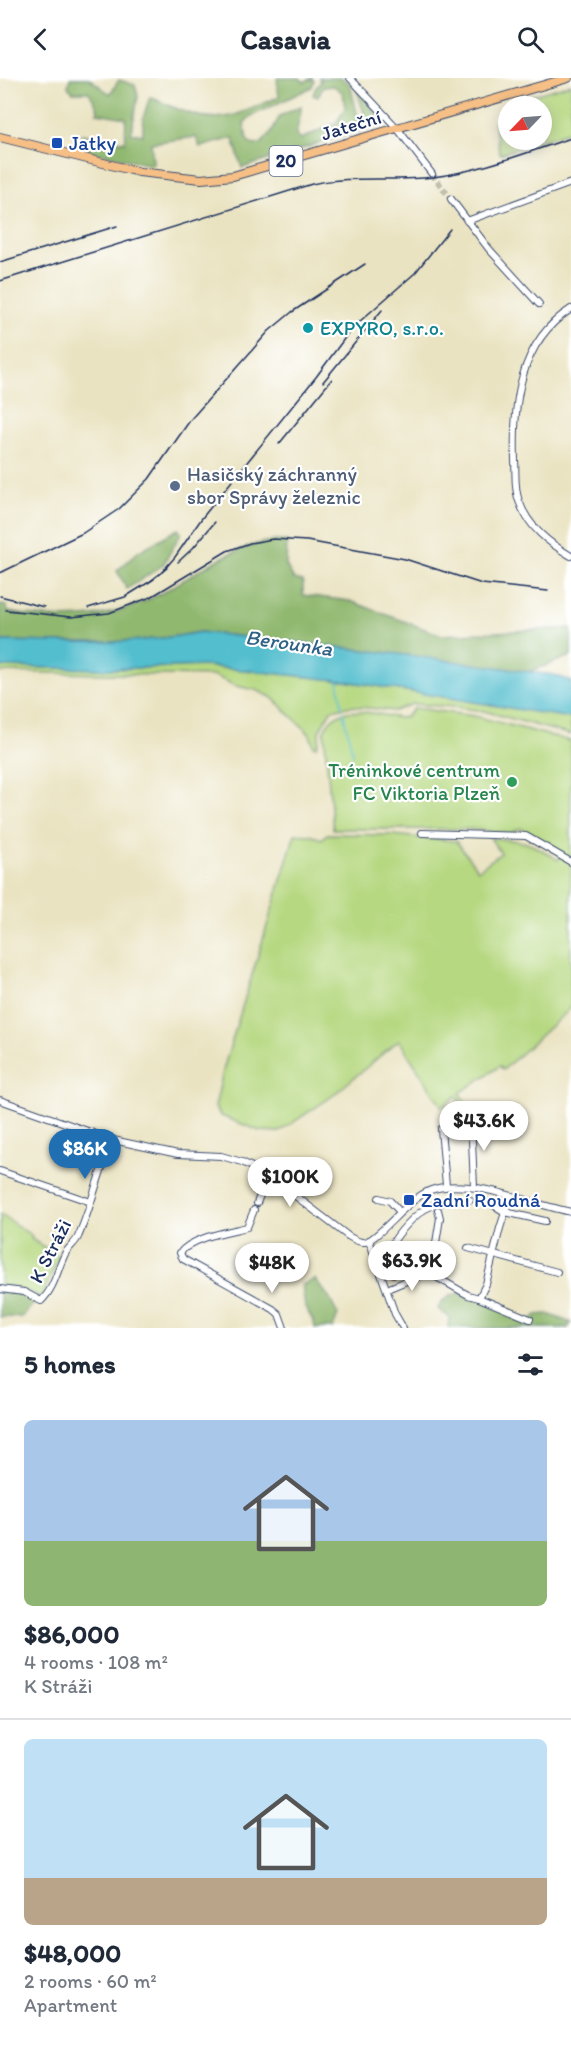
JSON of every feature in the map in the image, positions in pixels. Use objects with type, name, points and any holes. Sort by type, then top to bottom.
[{"type":"main road","name":"Jateční","points":[[0,137],[139,172],[201,179],[233,176],[568,78]]},
{"type":"street","points":[[350,78],[397,128],[432,174]]},
{"type":"street","points":[[467,221],[571,183]]},
{"type":"street","points":[[451,199],[489,249],[539,304]]},
{"type":"street","points":[[571,309],[546,331],[521,376],[516,399],[515,428],[515,486],[519,501],[530,523],[546,540],[571,556]]},
{"type":"street","points":[[422,833],[526,836],[571,862]]},
{"type":"street","points":[[0,1100],[113,1140],[178,1154],[221,1156],[242,1162],[268,1175],[348,1236],[360,1242],[369,1240],[399,1212],[428,1191],[446,1185],[474,1187],[571,1212]]},
{"type":"street","points":[[471,1117],[474,1187]]},
{"type":"street","points":[[441,1129],[446,1185]]},
{"type":"street","name":"K Stráži","points":[[0,1289],[24,1292],[41,1301],[46,1296],[54,1283],[65,1253],[78,1239],[98,1176],[113,1140]]},
{"type":"street","points":[[0,1171],[91,1202]]},
{"type":"street","points":[[257,1203],[268,1175]]},
{"type":"street","points":[[479,1298],[486,1284],[510,1197]]},
{"type":"street","points":[[379,1198],[390,1201],[399,1212]]},
{"type":"street","points":[[478,1199],[505,1212],[544,1221]]},
{"type":"street","points":[[394,1274],[389,1253],[392,1245],[413,1218],[425,1209],[432,1206],[435,1210],[450,1200],[470,1200]]},
{"type":"street","points":[[430,1274],[440,1218],[439,1207]]},
{"type":"street","points":[[254,1210],[247,1227],[208,1237],[184,1248],[180,1253],[183,1259],[273,1309],[279,1314],[284,1328]]},
{"type":"street","points":[[369,1240],[395,1314],[403,1328]]},
{"type":"street","points":[[468,1248],[557,1272]]},
{"type":"street","points":[[387,1289],[421,1275],[430,1274],[468,1295],[530,1319]]},
{"type":"green space","points":[[70,78],[89,78],[110,94],[119,80],[135,85],[138,96],[131,133],[143,135],[143,118],[150,97],[199,116],[220,118],[243,112],[279,97],[277,78],[300,78],[304,82],[312,78],[314,81],[312,87],[251,116],[244,123],[247,140],[253,145],[261,144],[270,134],[280,116],[301,106],[296,134],[301,139],[336,123],[345,109],[343,93],[334,86],[323,87],[318,97],[313,95],[321,82],[319,78],[342,78],[350,84],[361,130],[242,168],[233,138],[200,147],[196,137],[151,143],[153,163],[151,165],[85,150],[78,137],[82,134],[125,142],[126,118],[97,113],[98,109],[89,92],[73,92],[68,87]]},
{"type":"green space","points":[[571,84],[571,131],[552,137],[552,96],[530,96]]},
{"type":"green space","points":[[356,88],[380,119],[378,125],[369,129]]},
{"type":"green space","points":[[498,122],[498,144],[494,123]]},
{"type":"green space","points":[[499,150],[512,150],[500,154]]},
{"type":"green space","points":[[178,529],[181,533],[163,565],[127,589],[117,571],[139,551]]},
{"type":"green space","points":[[272,541],[287,541],[286,565],[294,579],[303,581],[303,595],[350,601],[441,635],[571,628],[571,656],[528,672],[398,654],[200,632],[126,641],[0,641],[0,605],[6,606],[8,612],[52,617],[73,618],[113,612],[152,598],[232,553]]},
{"type":"green space","points":[[206,666],[345,681],[561,716],[571,718],[571,735],[484,711],[456,707],[412,704],[394,711],[352,706],[331,710],[319,731],[317,746],[314,746],[305,729],[271,697],[256,690],[236,686],[215,676],[0,672],[0,667],[109,669]]},
{"type":"green space","points":[[414,708],[474,716],[571,741],[571,1008],[503,1070],[500,1066],[460,1093],[471,1113],[467,1116],[456,1096],[442,1107],[399,1040],[331,1097],[279,1132],[260,1131],[221,1116],[215,1107],[224,1067],[295,834],[322,839],[327,834],[392,835],[456,841],[478,870],[501,853],[490,838],[526,843],[558,860],[562,854],[521,828],[510,833],[467,829],[333,829],[324,731],[330,721],[338,715],[357,711],[400,718],[406,717]]},
{"type":"green space","points":[[0,1214],[32,1236],[31,1239],[59,1256],[42,1297],[10,1286],[0,1287]]},
{"type":"green space","points":[[315,1279],[328,1296],[338,1315],[333,1328],[315,1328],[305,1307],[302,1285]]},
{"type":"green space","points":[[0,1291],[29,1296],[36,1301],[22,1317],[0,1317]]},
{"type":"green space","points":[[460,1293],[485,1297],[529,1322],[536,1315],[548,1314],[571,1323],[568,1328],[448,1328],[449,1317],[438,1309],[447,1298]]},
{"type":"water","name":"Berounka","points":[[200,632],[398,654],[554,675],[571,681],[571,718],[345,681],[206,666],[109,669],[0,667],[0,641],[126,641]]},
{"type":"waterway","points":[[338,680],[342,708]]},
{"type":"waterway","points":[[343,712],[353,755]]},
{"type":"tunnel","points":[[432,174],[451,199]]},
{"type":"railway","points":[[0,281],[312,184],[342,180],[433,177],[467,171],[571,138]]},
{"type":"railway","points":[[0,262],[117,226]]},
{"type":"railway","points":[[162,572],[347,335],[415,273],[450,229]]},
{"type":"railway","points":[[0,573],[83,533],[119,509],[149,479],[191,419],[269,331],[292,312],[365,264]]},
{"type":"railway","points":[[323,382],[382,310]]},
{"type":"railway","points":[[279,444],[332,379]]},
{"type":"railway","points":[[178,562],[215,522]]},
{"type":"railway","points":[[6,610],[71,617],[109,613],[151,597],[227,551],[250,543],[273,539],[307,541],[405,559],[482,584],[548,591]]},
{"type":"railway","points":[[148,583],[167,568]]},
{"type":"railway","points":[[88,608],[125,597],[154,579]]},
{"type":"railway","points":[[0,596],[44,607]]},
{"type":"place","name":"Jatky","points":[[57,143]]},
{"type":"place","name":"EXPYRO, s.r.o.","points":[[308,328]]},
{"type":"place","name":"Hasičský záchranný sbor Správy železnic","points":[[175,486]]},
{"type":"place","name":"Tréninkové centrum FC Viktoria Plzeň","points":[[512,782]]},
{"type":"place","name":"Zadní Roudná","points":[[409,1200]]}]
